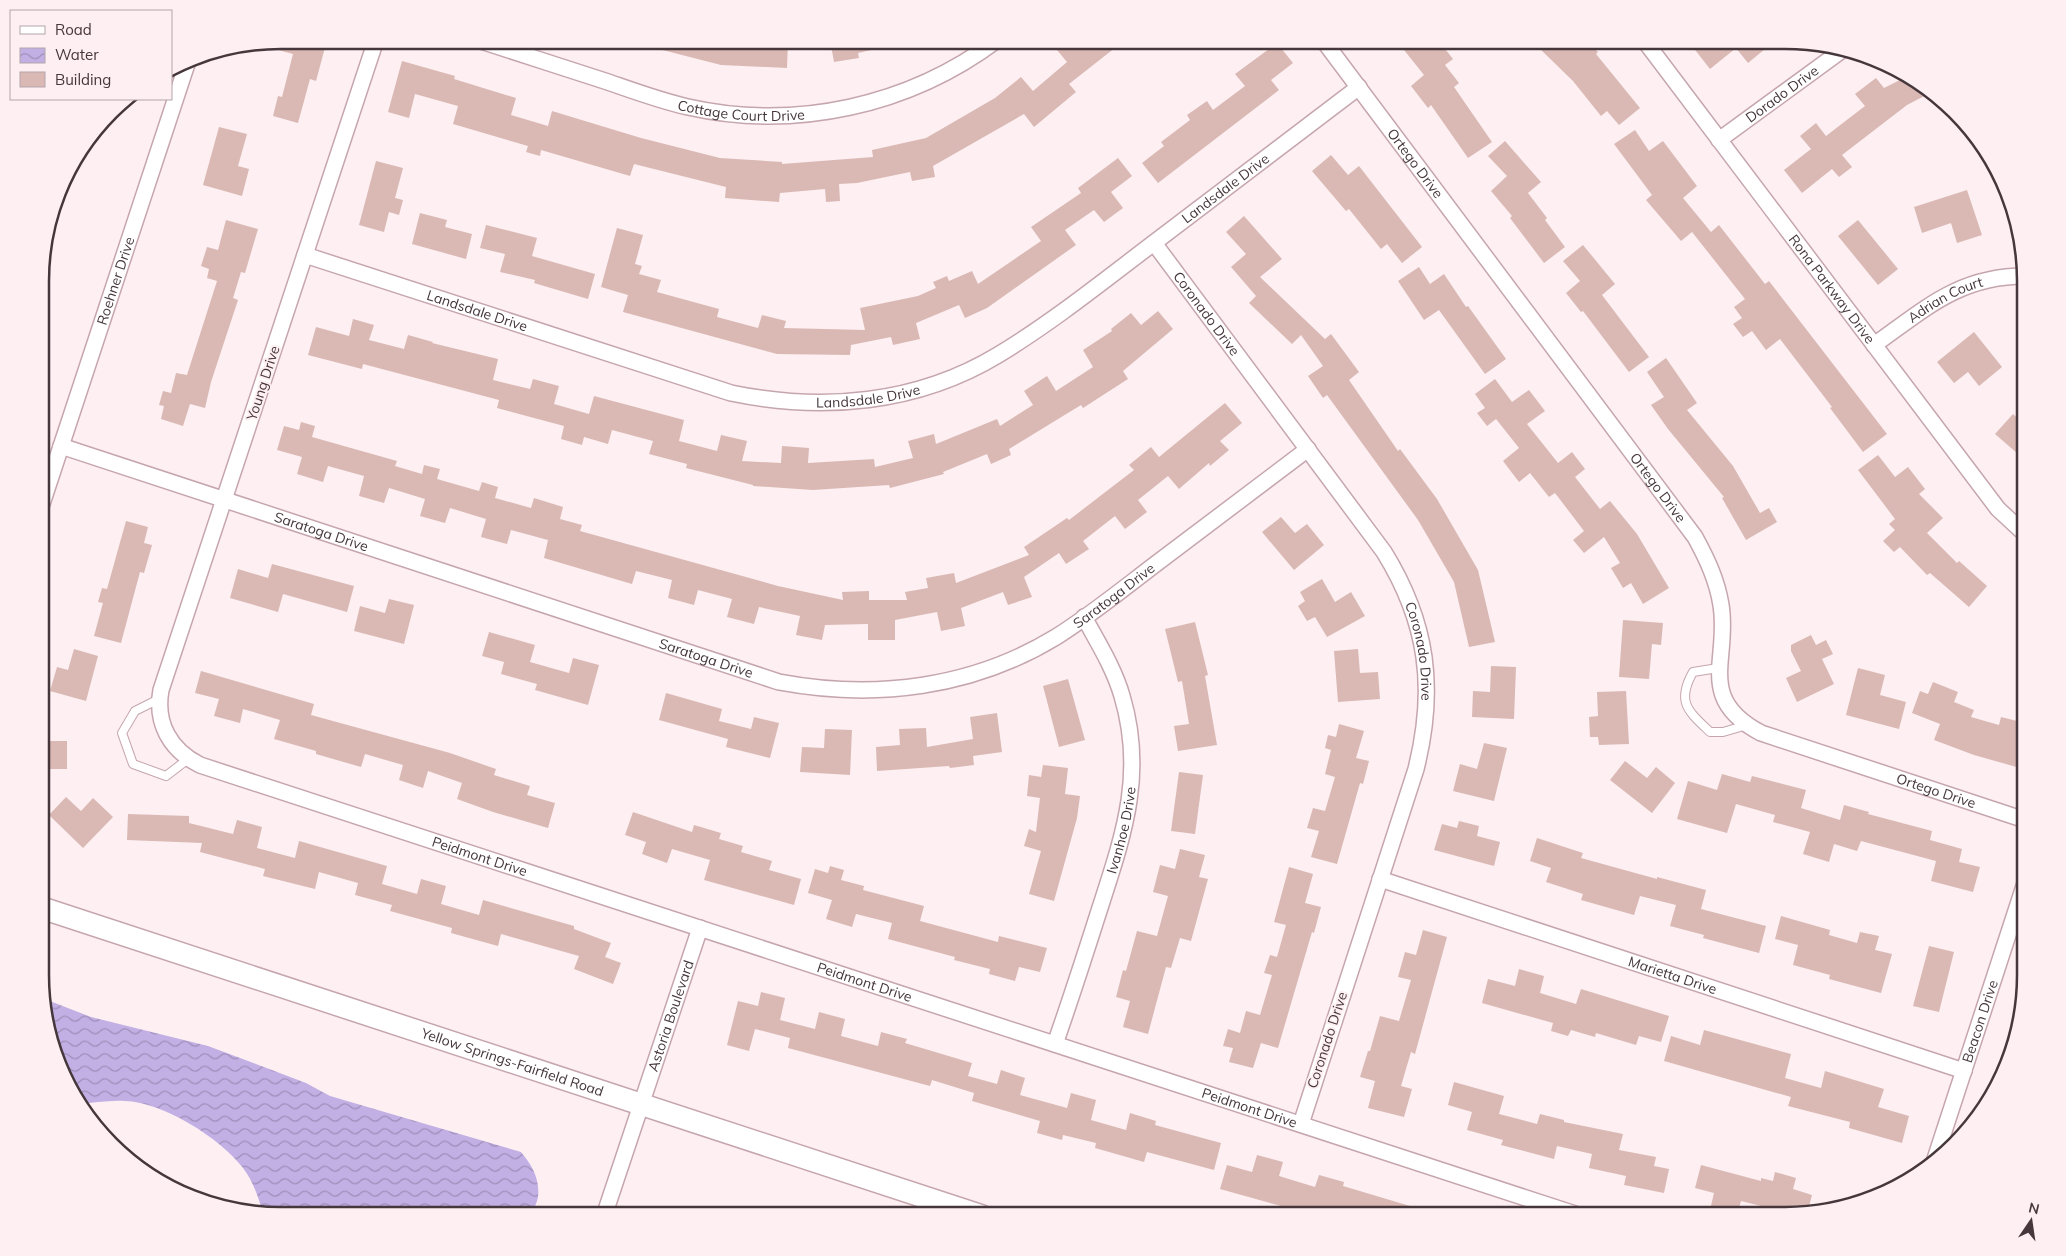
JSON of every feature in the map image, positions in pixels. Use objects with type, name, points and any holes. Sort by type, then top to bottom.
[{"type":"main road","name":"Yellow Springs-Fairfield Road","points":[[49,910],[955,1207]]},
{"type":"street","name":"Young Drive","points":[[163,728],[159,709],[160,699],[373,49]]},
{"type":"street","name":"Cottage Court Drive","points":[[505,49],[670,103],[722,113],[762,116],[826,112],[865,104],[930,81],[984,49]]},
{"type":"street","name":"Ortego Drive","points":[[1330,49],[1695,537],[1714,575],[1721,606],[1723,631],[1718,668],[1720,685],[1726,702],[1736,716],[1747,725],[1761,732],[2017,817]]},
{"type":"street","name":"Rona Parkway Drive","points":[[1651,49],[1998,509],[2017,526]]},
{"type":"street","name":"Dorado Drive","points":[[1719,140],[1836,54]]},
{"type":"street","name":"Roehner Drive","points":[[49,483],[185,69]]},
{"type":"street","name":"Landsdale Drive","points":[[305,255],[731,393],[779,402],[823,404],[886,397],[922,388],[958,375],[1005,350],[1072,305],[1359,87]]},
{"type":"street","name":"Coronado Drive","points":[[1154,243],[1394,567],[1412,607],[1424,650],[1427,695],[1423,743],[1301,1124]]},
{"type":"street","name":"Adrian Court","points":[[1874,345],[1928,304],[1948,293],[1978,282],[2017,276]]},
{"type":"street","name":"Saratoga Drive","points":[[61,446],[779,682],[836,690],[887,691],[956,680],[993,668],[1023,655],[1084,617],[1308,449]]},
{"type":"street","name":"Ivanhoe Drive","points":[[1056,1044],[1123,836],[1132,783],[1131,739],[1122,695],[1113,671],[1084,617]]},
{"type":"street","name":"Peidmont Drive","points":[[163,728],[170,741],[188,759],[200,765],[1554,1207]]},
{"type":"street","name":"Marietta Drive","points":[[1380,879],[1964,1071]]},
{"type":"street","name":"Beacon Drive","points":[[1938,1150],[2017,910]]},
{"type":"street","name":"Astoria Boulevard","points":[[607,1207],[700,928]]},
{"type":"lane","points":[[1718,668],[1693,672],[1684,688],[1689,712],[1710,732],[1723,732],[1747,725]]},
{"type":"lane","points":[[160,699],[135,710],[122,733],[133,764],[166,776],[188,759]]},
{"type":"water","points":[[50,1001],[91,1017],[208,1046],[306,1083],[330,1096],[521,1152],[532,1167],[538,1184],[537,1202],[535,1207],[261,1206],[250,1178],[243,1168],[206,1134],[173,1115],[156,1108],[140,1103],[107,1101],[87,1103],[80,1091],[61,1050],[53,1021]]},
{"type":"building","points":[[274,49],[325,49],[316,81],[310,79],[298,123],[273,116],[278,96],[282,97],[293,54]]},
{"type":"building","points":[[659,49],[788,49],[787,68],[721,65]]},
{"type":"building","points":[[832,49],[876,49],[858,53],[859,58],[834,62]]},
{"type":"building","points":[[1114,49],[1069,84],[1076,92],[1034,127],[1024,114],[933,166],[935,177],[912,181],[910,172],[857,183],[839,184],[840,201],[826,202],[825,189],[780,193],[779,202],[725,198],[726,187],[634,164],[630,176],[541,150],[540,156],[526,152],[528,146],[453,124],[458,106],[415,94],[409,118],[388,112],[402,61],[455,76],[454,79],[516,98],[511,115],[548,126],[552,111],[641,138],[720,158],[782,162],[782,164],[873,157],[872,150],[926,138],[995,98],[1021,77],[1033,91],[1067,62],[1057,50]]},
{"type":"building","points":[[1269,49],[1282,49],[1293,63],[1271,80],[1279,90],[1158,183],[1142,163],[1164,146],[1161,142],[1190,120],[1187,115],[1207,101],[1213,110],[1245,86],[1235,74]]},
{"type":"building","points":[[1403,49],[1445,49],[1453,59],[1445,65],[1459,83],[1454,87],[1492,142],[1468,158],[1431,105],[1428,108],[1411,86],[1424,75]]},
{"type":"building","points":[[1540,49],[1595,49],[1598,52],[1596,54],[1640,108],[1619,125],[1607,111],[1601,116],[1573,81]]},
{"type":"building","points":[[1694,49],[1735,49],[1710,69]]},
{"type":"building","points":[[1737,49],[1765,49],[1748,63]]},
{"type":"building","points":[[1876,78],[1884,88],[1901,80],[1925,96],[1907,105],[1842,155],[1852,167],[1839,177],[1832,169],[1802,193],[1784,170],[1811,149],[1800,136],[1816,123],[1826,136],[1865,106],[1855,94]]},
{"type":"building","points":[[219,127],[247,134],[238,166],[249,169],[242,196],[203,185]]},
{"type":"building","points":[[1635,130],[1649,151],[1663,141],[1697,186],[1683,198],[1711,232],[1719,225],[1765,284],[1769,281],[1887,434],[1863,452],[1830,408],[1832,407],[1780,339],[1766,350],[1752,331],[1743,337],[1733,324],[1742,318],[1734,307],[1745,299],[1692,232],[1681,241],[1646,200],[1652,195],[1614,144]]},
{"type":"building","points":[[1505,141],[1541,182],[1528,193],[1547,218],[1545,220],[1565,247],[1544,263],[1510,218],[1512,216],[1491,191],[1507,176],[1488,156]]},
{"type":"building","points":[[1331,155],[1348,175],[1359,166],[1422,247],[1402,263],[1387,244],[1381,249],[1349,209],[1346,211],[1312,171]]},
{"type":"building","points":[[1118,158],[1132,176],[1111,192],[1123,208],[1104,222],[1094,210],[1065,230],[1076,245],[987,308],[965,318],[959,305],[916,323],[920,339],[893,345],[891,337],[851,345],[850,355],[777,354],[623,312],[628,295],[601,287],[617,228],[643,235],[635,264],[642,266],[639,274],[661,280],[657,292],[719,309],[717,317],[758,328],[762,315],[786,321],[784,328],[865,330],[860,308],[918,296],[936,288],[933,282],[947,276],[949,281],[972,271],[978,284],[1041,241],[1031,227],[1081,193],[1078,188]]},
{"type":"building","points":[[376,161],[403,168],[395,198],[403,200],[399,215],[389,212],[384,232],[359,225]]},
{"type":"building","points":[[1967,190],[1982,235],[1957,243],[1951,223],[1922,233],[1914,207]]},
{"type":"building","points":[[420,213],[447,220],[445,227],[472,234],[466,259],[412,244]]},
{"type":"building","points":[[1244,216],[1282,259],[1260,277],[1325,339],[1331,334],[1359,372],[1349,380],[1398,451],[1400,449],[1437,499],[1478,570],[1495,642],[1469,647],[1454,582],[1418,520],[1327,395],[1323,398],[1308,376],[1323,366],[1301,335],[1292,344],[1249,303],[1256,296],[1231,267],[1246,254],[1226,232]]},
{"type":"building","points":[[226,220],[258,229],[245,273],[241,272],[233,298],[238,300],[211,382],[205,408],[190,404],[183,426],[161,419],[164,406],[159,405],[163,391],[171,393],[176,373],[187,375],[217,281],[207,278],[209,269],[201,266],[207,247],[218,250]]},
{"type":"building","points":[[1858,220],[1898,269],[1878,285],[1838,236]]},
{"type":"building","points":[[486,225],[537,238],[532,256],[595,274],[588,299],[534,283],[535,280],[500,272],[505,254],[480,248]]},
{"type":"building","points":[[1583,245],[1615,284],[1602,295],[1649,357],[1629,372],[1583,311],[1581,312],[1566,293],[1580,281],[1563,261]]},
{"type":"building","points":[[1419,267],[1430,284],[1444,274],[1466,307],[1468,306],[1506,359],[1485,374],[1439,310],[1424,320],[1398,281]]},
{"type":"building","points":[[1158,311],[1173,329],[1123,371],[1128,379],[1083,408],[1081,405],[1009,449],[1011,455],[991,464],[987,454],[943,472],[944,474],[890,488],[889,485],[813,490],[753,486],[686,468],[687,464],[649,454],[653,441],[612,430],[608,444],[584,437],[582,445],[561,439],[564,426],[497,408],[499,400],[363,364],[362,369],[308,355],[316,327],[349,336],[353,319],[374,325],[369,340],[404,349],[408,335],[432,343],[498,359],[493,380],[530,389],[533,379],[559,386],[554,404],[589,414],[594,396],[684,420],[679,441],[717,451],[721,435],[747,441],[742,461],[781,463],[782,446],[809,448],[808,463],[874,459],[875,467],[913,458],[908,441],[934,434],[936,444],[997,419],[1000,426],[1033,405],[1024,391],[1047,376],[1056,391],[1093,367],[1083,350],[1112,331],[1111,329],[1131,313],[1141,325]]},
{"type":"building","points":[[1974,332],[2002,367],[1979,386],[1968,372],[1954,383],[1937,362]]},
{"type":"building","points":[[1666,358],[1697,403],[1687,410],[1733,466],[1760,513],[1769,508],[1777,522],[1746,540],[1722,498],[1724,497],[1668,429],[1651,405],[1664,397],[1647,372]]},
{"type":"building","points":[[1495,379],[1512,402],[1529,390],[1545,411],[1527,424],[1558,463],[1572,452],[1585,469],[1575,477],[1600,509],[1610,501],[1637,534],[1669,588],[1643,604],[1631,583],[1623,588],[1611,568],[1620,563],[1604,537],[1584,553],[1573,540],[1584,531],[1555,493],[1549,497],[1530,473],[1519,482],[1503,461],[1519,448],[1496,419],[1487,426],[1477,413],[1485,408],[1475,394]]},
{"type":"building","points":[[1225,403],[1242,423],[1220,441],[1229,450],[1210,466],[1209,463],[1179,489],[1168,476],[1138,500],[1147,512],[1125,529],[1115,516],[1083,541],[1089,549],[1066,564],[1059,553],[1024,577],[1032,597],[1008,605],[1003,592],[961,608],[965,626],[941,631],[937,612],[895,620],[895,640],[868,640],[868,624],[825,625],[822,640],[796,635],[800,616],[759,607],[754,624],[727,617],[732,599],[698,590],[694,605],[668,598],[672,580],[636,571],[632,584],[544,558],[548,540],[511,530],[507,544],[481,537],[486,519],[450,508],[445,523],[420,516],[425,499],[389,488],[384,503],[359,496],[364,476],[328,466],[323,482],[297,474],[302,457],[277,450],[284,426],[299,430],[301,422],[315,426],[312,437],[397,461],[395,466],[422,474],[424,465],[440,469],[437,479],[479,491],[482,482],[498,487],[495,498],[531,508],[534,498],[563,507],[560,519],[582,525],[580,531],[778,586],[843,600],[842,592],[869,591],[869,600],[907,600],[905,592],[928,588],[926,578],[954,573],[956,583],[1029,555],[1024,547],[1067,518],[1069,520],[1134,470],[1129,465],[1151,447],[1159,457]]},
{"type":"building","points":[[2013,414],[2017,418],[2017,453],[1995,434]]},
{"type":"building","points":[[1878,455],[1895,477],[1908,467],[1925,489],[1919,494],[1943,518],[1927,533],[1957,563],[1959,561],[1987,586],[1969,607],[1930,573],[1927,575],[1900,547],[1894,552],[1883,541],[1895,530],[1889,524],[1895,519],[1858,470]]},
{"type":"building","points":[[1281,517],[1295,533],[1307,524],[1324,545],[1294,570],[1262,532]]},
{"type":"building","points":[[126,521],[148,527],[144,543],[152,545],[144,573],[140,572],[121,643],[94,636],[103,603],[98,602],[102,588],[107,589]]},
{"type":"building","points":[[272,564],[354,586],[347,612],[283,594],[278,612],[230,598],[238,569],[268,578]]},
{"type":"building","points":[[1322,579],[1335,602],[1351,592],[1365,616],[1327,637],[1315,617],[1307,621],[1298,606],[1305,601],[1300,592]]},
{"type":"building","points":[[389,599],[414,605],[404,644],[354,631],[360,606],[385,613]]},
{"type":"building","points":[[1623,620],[1663,623],[1661,645],[1652,644],[1649,679],[1619,677]]},
{"type":"building","points":[[1195,622],[1208,675],[1205,676],[1217,745],[1178,751],[1174,726],[1189,724],[1182,681],[1178,682],[1165,629]]},
{"type":"building","points":[[489,632],[535,645],[530,662],[569,673],[573,658],[599,665],[588,705],[535,690],[537,684],[501,674],[504,662],[482,656]]},
{"type":"building","points":[[1811,635],[1816,645],[1826,640],[1833,654],[1822,659],[1834,684],[1797,702],[1786,678],[1801,671],[1791,651],[1791,645]]},
{"type":"building","points":[[74,649],[98,656],[86,701],[50,691],[57,667],[68,670]]},
{"type":"building","points":[[1358,649],[1360,673],[1378,672],[1380,699],[1338,702],[1334,651]]},
{"type":"building","points":[[1491,666],[1516,667],[1514,719],[1472,717],[1473,691],[1490,692]]},
{"type":"building","points":[[1858,668],[1885,675],[1880,695],[1906,702],[1899,729],[1846,715]]},
{"type":"building","points":[[201,671],[314,704],[311,715],[450,753],[496,769],[494,775],[530,786],[527,795],[555,803],[548,828],[457,799],[462,783],[428,771],[423,788],[399,780],[403,765],[365,754],[361,767],[274,739],[280,720],[243,709],[240,723],[214,716],[219,699],[195,693]]},
{"type":"building","points":[[1068,679],[1085,740],[1059,747],[1043,686]]},
{"type":"building","points":[[1933,682],[1958,692],[1954,702],[1974,710],[1971,717],[1999,725],[2001,717],[2017,721],[2017,767],[1974,755],[1934,740],[1940,724],[1912,713],[1920,691],[1928,694]]},
{"type":"building","points":[[1626,691],[1629,744],[1599,745],[1598,737],[1590,737],[1589,717],[1598,716],[1597,692]]},
{"type":"building","points":[[666,693],[722,709],[719,721],[751,729],[754,717],[779,723],[770,758],[726,747],[728,739],[659,720]]},
{"type":"building","points":[[997,713],[1002,752],[973,756],[974,765],[950,768],[949,766],[877,771],[876,747],[900,745],[899,729],[926,728],[927,747],[973,739],[970,717]]},
{"type":"building","points":[[1339,724],[1364,731],[1356,758],[1369,761],[1363,784],[1360,783],[1337,864],[1311,857],[1319,831],[1307,828],[1313,808],[1325,811],[1335,777],[1325,774],[1331,750],[1325,748],[1328,735],[1336,737]]},
{"type":"building","points":[[825,729],[852,730],[850,775],[800,772],[802,747],[824,748]]},
{"type":"building","points":[[49,741],[67,741],[67,769],[49,769]]},
{"type":"building","points":[[1484,743],[1507,748],[1494,801],[1453,791],[1460,764],[1477,769]]},
{"type":"building","points":[[1625,761],[1647,778],[1656,767],[1675,783],[1652,813],[1610,780]]},
{"type":"building","points":[[1043,765],[1068,768],[1065,794],[1080,796],[1077,818],[1054,901],[1029,894],[1041,851],[1024,846],[1029,829],[1036,832],[1040,798],[1027,796],[1029,775],[1041,777]]},
{"type":"building","points":[[1179,772],[1203,775],[1195,834],[1171,831]]},
{"type":"building","points":[[1722,774],[1750,782],[1752,776],[1806,790],[1801,808],[1840,820],[1844,805],[1869,812],[1868,814],[1932,831],[1930,840],[1962,849],[1959,862],[1980,867],[1973,892],[1931,881],[1936,861],[1861,841],[1857,851],[1834,844],[1829,862],[1803,854],[1810,832],[1773,822],[1775,815],[1736,804],[1727,833],[1677,819],[1688,781],[1717,790]]},
{"type":"building","points":[[66,797],[81,811],[93,798],[113,817],[83,848],[49,815]]},
{"type":"building","points":[[633,812],[692,832],[694,825],[721,833],[719,839],[743,846],[741,852],[772,861],[769,870],[801,879],[794,905],[704,880],[710,860],[672,849],[667,863],[642,854],[646,842],[625,835]]},
{"type":"building","points":[[128,814],[189,816],[189,823],[233,834],[237,820],[262,827],[257,848],[295,858],[299,841],[387,866],[382,884],[417,894],[421,879],[446,886],[441,904],[479,915],[483,900],[574,926],[574,929],[611,943],[605,957],[621,963],[613,984],[574,969],[579,956],[501,934],[498,946],[451,933],[452,928],[390,911],[392,905],[355,895],[358,883],[319,872],[315,889],[263,876],[265,869],[200,852],[202,843],[127,840]]},
{"type":"building","points":[[1459,821],[1479,826],[1477,836],[1500,842],[1494,866],[1434,850],[1442,824],[1457,828]]},
{"type":"building","points":[[1537,838],[1583,853],[1581,858],[1706,890],[1701,909],[1766,926],[1759,953],[1703,938],[1704,935],[1670,926],[1676,905],[1640,896],[1634,915],[1581,900],[1583,894],[1546,882],[1551,868],[1530,861]]},
{"type":"building","points":[[1180,849],[1205,855],[1199,877],[1208,879],[1191,941],[1180,938],[1171,968],[1166,967],[1148,1034],[1123,1027],[1130,1001],[1116,997],[1123,970],[1126,971],[1137,931],[1157,936],[1168,896],[1153,892],[1160,865],[1175,869]]},
{"type":"building","points":[[830,866],[844,870],[841,880],[864,886],[863,890],[924,906],[920,921],[998,942],[999,936],[1047,948],[1040,972],[1019,967],[1015,981],[989,974],[990,969],[954,960],[955,957],[888,939],[892,923],[856,914],[852,927],[826,919],[832,900],[808,893],[815,869],[828,873]]},
{"type":"building","points":[[1289,867],[1313,874],[1305,903],[1321,907],[1278,1048],[1261,1043],[1253,1068],[1229,1062],[1233,1048],[1223,1046],[1228,1029],[1240,1033],[1246,1011],[1260,1015],[1272,975],[1264,973],[1270,955],[1277,957],[1286,925],[1274,922]]},
{"type":"building","points":[[1781,916],[1830,930],[1829,935],[1857,943],[1860,932],[1879,936],[1875,950],[1892,954],[1881,993],[1829,979],[1830,975],[1793,965],[1798,945],[1775,939]]},
{"type":"building","points":[[1423,930],[1447,937],[1415,1054],[1411,1052],[1401,1086],[1412,1089],[1404,1117],[1368,1108],[1375,1081],[1360,1077],[1380,1016],[1399,1021],[1411,980],[1398,977],[1405,952],[1416,955]]},
{"type":"building","points":[[1929,946],[1954,952],[1939,1012],[1913,1006]]},
{"type":"building","points":[[1519,969],[1544,976],[1540,993],[1576,1004],[1581,989],[1669,1016],[1661,1042],[1639,1036],[1636,1045],[1596,1033],[1595,1037],[1571,1030],[1568,1036],[1551,1031],[1553,1023],[1482,1003],[1488,979],[1515,986]]},
{"type":"building","points":[[761,992],[785,998],[780,1020],[815,1029],[819,1012],[845,1019],[841,1036],[878,1046],[881,1032],[907,1039],[905,1043],[972,1063],[968,1076],[997,1084],[1001,1070],[1025,1078],[1020,1095],[1067,1108],[1071,1093],[1096,1100],[1091,1120],[1126,1130],[1130,1113],[1156,1121],[1155,1125],[1221,1143],[1214,1170],[1147,1152],[1144,1162],[1095,1148],[1096,1143],[1063,1135],[1062,1140],[1037,1133],[1040,1121],[972,1101],[974,1093],[932,1080],[930,1086],[788,1048],[790,1038],[755,1029],[749,1051],[727,1045],[738,1001],[758,1006]]},
{"type":"building","points":[[1704,1030],[1791,1054],[1785,1078],[1821,1088],[1825,1071],[1884,1089],[1878,1107],[1909,1116],[1902,1143],[1849,1128],[1850,1122],[1788,1106],[1791,1097],[1664,1061],[1671,1036],[1700,1045]]},
{"type":"building","points":[[1454,1082],[1504,1096],[1499,1114],[1537,1124],[1540,1114],[1564,1120],[1564,1122],[1623,1134],[1619,1150],[1656,1157],[1654,1166],[1669,1169],[1664,1193],[1624,1185],[1626,1176],[1589,1168],[1592,1154],[1557,1146],[1554,1159],[1501,1145],[1503,1140],[1467,1130],[1472,1112],[1448,1105]]},
{"type":"building","points":[[1257,1155],[1283,1162],[1279,1176],[1315,1187],[1319,1175],[1344,1182],[1343,1186],[1413,1207],[1281,1207],[1220,1189],[1227,1165],[1252,1172]]},
{"type":"building","points":[[1701,1165],[1761,1181],[1761,1178],[1773,1181],[1775,1172],[1796,1178],[1793,1189],[1812,1195],[1809,1206],[1801,1207],[1765,1207],[1741,1201],[1739,1207],[1711,1207],[1714,1193],[1695,1188]]}]
